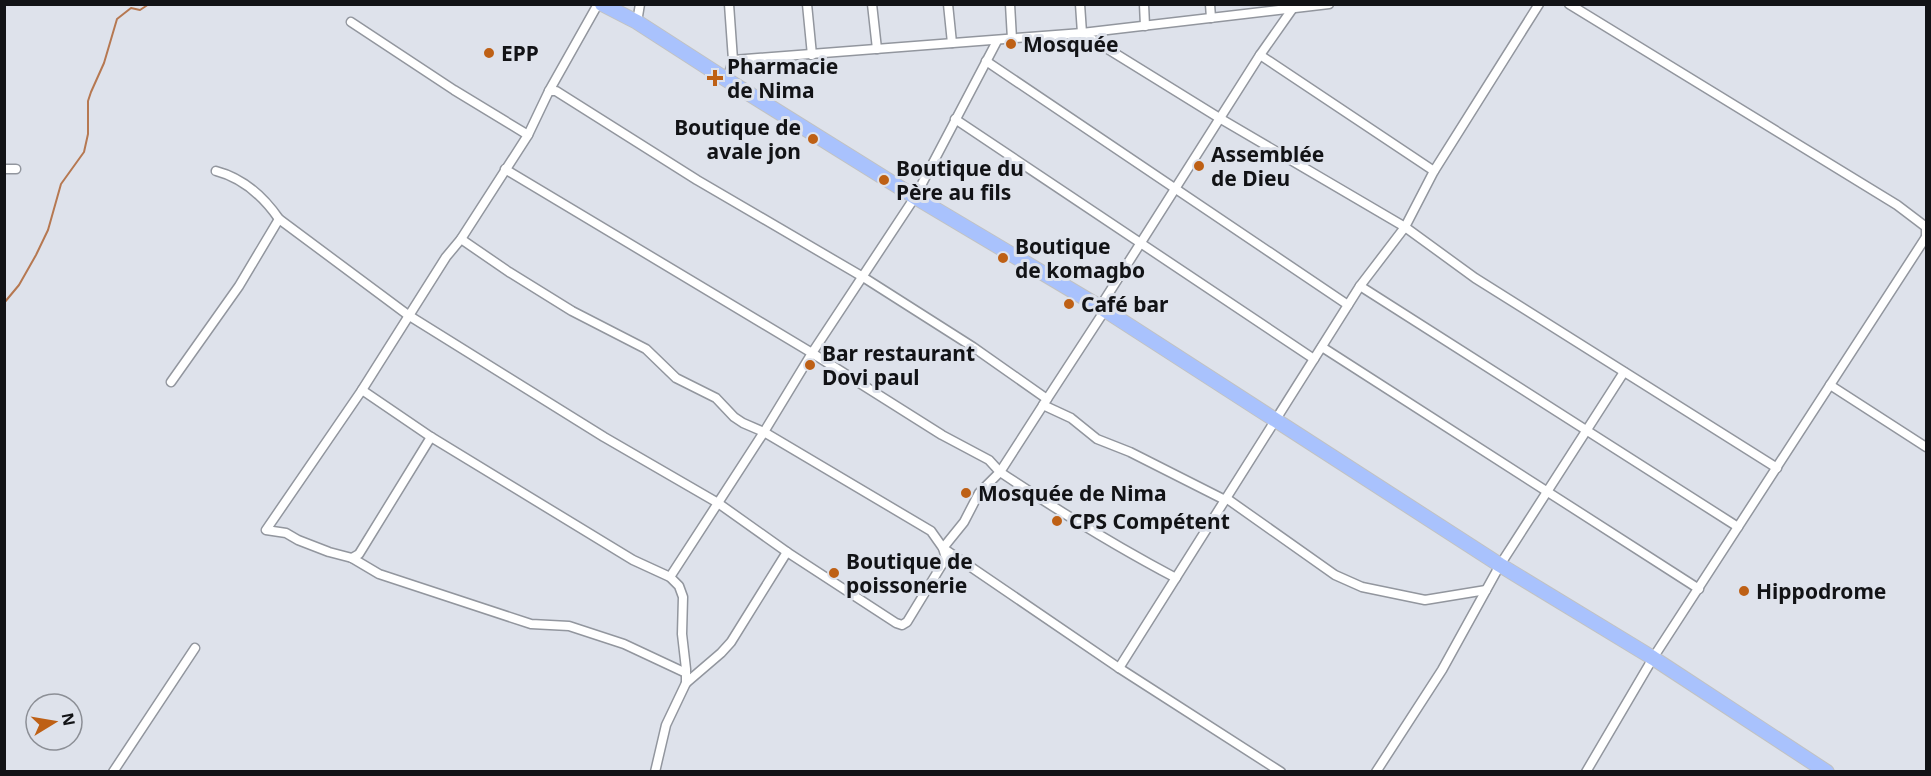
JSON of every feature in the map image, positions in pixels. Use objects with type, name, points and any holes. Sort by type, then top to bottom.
[{"type":"main road","points":[[600,4],[637,22],[915,197],[1102,309],[1500,565],[1653,658],[1827,771]]},
{"type":"street","points":[[600,4],[549,91],[528,135],[461,239],[446,257],[408,315],[362,390],[266,530],[286,533],[319,548],[352,558],[380,574],[531,624],[569,626],[624,644],[686,672]]},
{"type":"street","points":[[637,22],[640,4]]},
{"type":"street","points":[[726,80],[733,60],[729,4]]},
{"type":"street","points":[[807,4],[812,55]]},
{"type":"street","points":[[872,4],[877,49]]},
{"type":"street","points":[[948,4],[952,43]]},
{"type":"street","points":[[1010,4],[1012,39]]},
{"type":"street","points":[[1080,4],[1082,33]]},
{"type":"street","points":[[1144,4],[1145,26]]},
{"type":"street","points":[[1209,4],[1211,18]]},
{"type":"street","points":[[733,60],[997,41],[1329,4]]},
{"type":"street","points":[[1119,668],[1360,286],[1405,227],[1434,171],[1539,4]]},
{"type":"street","points":[[1569,4],[1891,201],[1926,227],[1926,238],[1700,589],[1653,658],[1586,771]]},
{"type":"street","points":[[943,548],[964,522],[979,493],[1000,472],[1102,309],[1140,243],[1293,7]]},
{"type":"street","points":[[351,22],[454,90],[528,135]]},
{"type":"street","points":[[1082,33],[1221,119],[1405,227],[1475,278],[1777,468]]},
{"type":"street","points":[[670,577],[765,432],[812,353],[915,197],[997,41]]},
{"type":"street","points":[[1260,55],[1434,171]]},
{"type":"street","points":[[986,61],[1348,305]]},
{"type":"street","points":[[549,91],[556,91],[697,180],[863,277],[973,347],[1097,439],[1130,452],[1225,499],[1335,575],[1362,587],[1425,600],[1486,591]]},
{"type":"street","points":[[955,119],[1314,359]]},
{"type":"street","points":[[4,169],[16,169]]},
{"type":"street","points":[[505,169],[812,353],[923,423],[989,460],[1000,472],[1072,520],[1118,548],[1176,578]]},
{"type":"street","points":[[216,171],[233,176],[251,189],[269,203],[279,219],[408,315],[595,432],[718,504],[896,623],[902,625],[907,622],[946,558],[943,548],[931,531],[765,432],[743,423],[716,398],[676,378],[646,349],[572,311],[461,239]]},
{"type":"street","points":[[171,382],[239,286],[279,219]]},
{"type":"street","points":[[1360,286],[1738,527]]},
{"type":"street","points":[[1322,347],[1700,589]]},
{"type":"street","points":[[1376,771],[1442,670],[1500,565],[1624,372]]},
{"type":"street","points":[[1830,385],[1926,447]]},
{"type":"street","points":[[362,390],[431,437],[633,560],[670,577],[679,586],[683,597],[682,634],[686,683]]},
{"type":"street","points":[[352,558],[359,554],[431,437]]},
{"type":"street","points":[[989,460],[1008,459]]},
{"type":"street","points":[[943,548],[1119,668],[1281,771]]},
{"type":"street","points":[[655,771],[666,725],[686,683],[722,653],[731,642],[787,552]]},
{"type":"street","points":[[113,771],[195,648]]},
{"type":"waterway","points":[[4,303],[19,285],[36,255],[48,230],[61,184],[84,152],[88,134],[88,101],[104,63],[117,19],[131,8],[140,10],[149,4]]},
{"type":"place","name":"Mosquée","points":[[1011,44]]},
{"type":"place","name":"EPP","points":[[489,53]]},
{"type":"place","name":"Pharmacie de Nima","points":[[715,78]]},
{"type":"place","name":"Boutique de avale jon","points":[[813,139]]},
{"type":"place","name":"Assemblée de Dieu","points":[[1199,166]]},
{"type":"place","name":"Boutique du Père au fils","points":[[884,180]]},
{"type":"place","name":"Boutique de komagbo","points":[[1003,258]]},
{"type":"place","name":"Café bar","points":[[1069,304]]},
{"type":"place","name":"Bar restaurant Dovi paul","points":[[810,365]]},
{"type":"place","name":"Mosquée de Nima","points":[[966,493]]},
{"type":"place","name":"CPS Compétent","points":[[1057,521]]},
{"type":"place","name":"Boutique de poissonerie","points":[[834,573]]},
{"type":"place","name":"Hippodrome","points":[[1744,591]]}]
